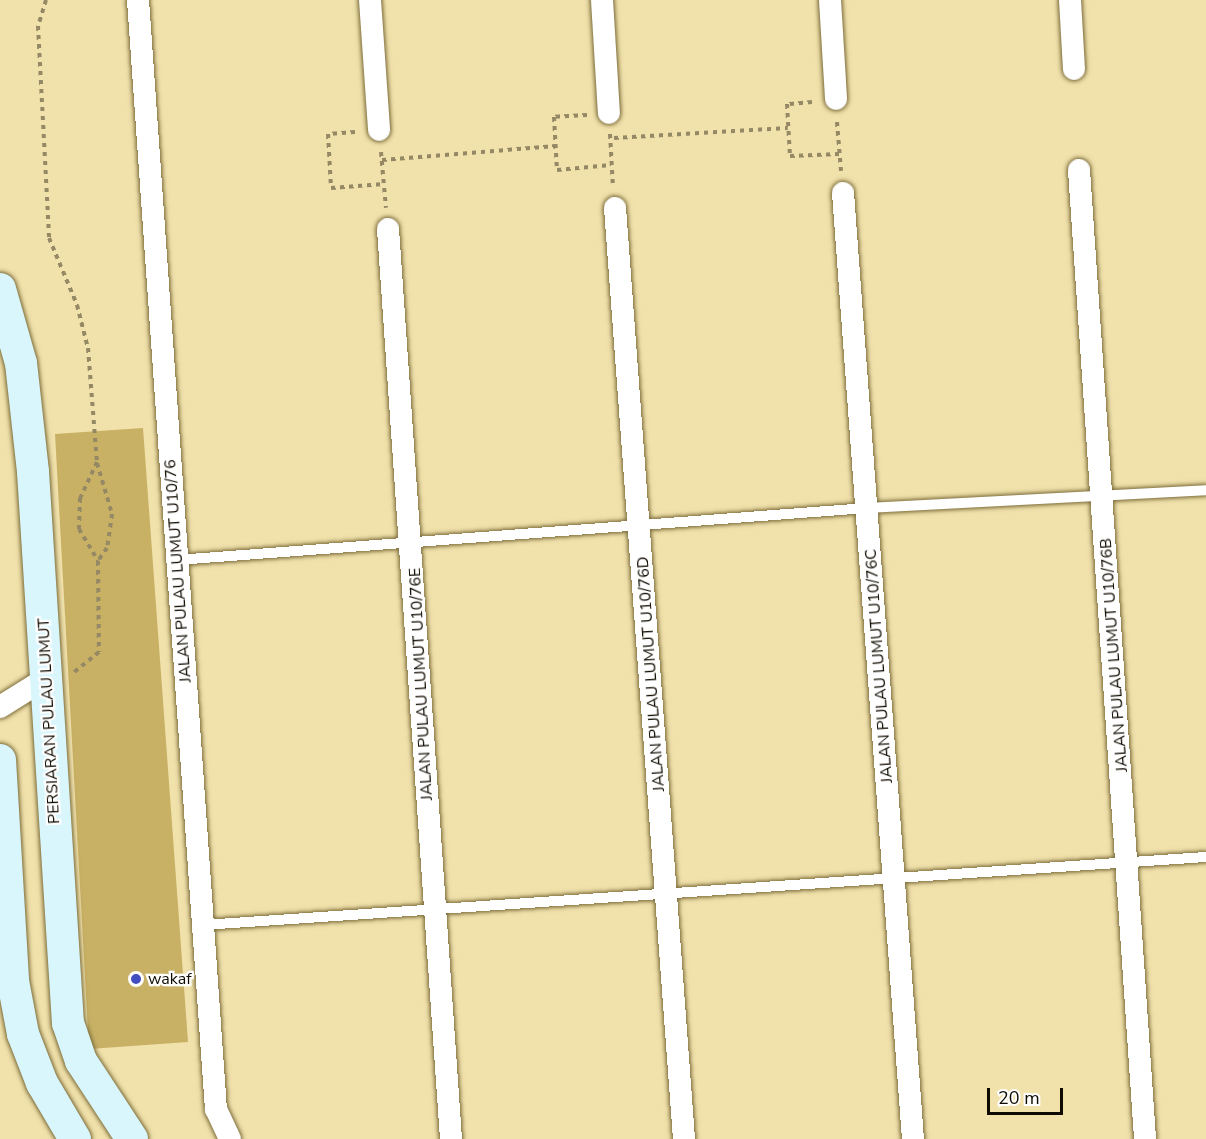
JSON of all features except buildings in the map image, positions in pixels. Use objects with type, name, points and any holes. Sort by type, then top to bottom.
[{"type":"street","name":"JALAN PULAU LUMUT U10/76","points":[[138,0],[216,1109],[230,1139]]},
{"type":"street","points":[[370,0],[379,130]]},
{"type":"street","points":[[602,0],[609,114]]},
{"type":"street","points":[[830,0],[836,99]]},
{"type":"street","points":[[1070,0],[1074,69]]},
{"type":"street","name":"JALAN PULAU LUMUT U10/76B","points":[[1079,170],[1101,498],[1130,863],[1145,1139]]},
{"type":"street","name":"JALAN PULAU LUMUT U10/76C","points":[[843,193],[896,877],[913,1139]]},
{"type":"street","name":"JALAN PULAU LUMUT U10/76D","points":[[615,208],[641,527],[684,1139]]},
{"type":"street","name":"JALAN PULAU LUMUT U10/76E","points":[[388,229],[413,541],[434,910],[451,1139]]},
{"type":"street","name":"PERSIARAN PULAU LUMUT","points":[[0,289],[21,363],[48,677],[68,1023],[81,1061],[132,1139]]},
{"type":"street","points":[[0,707],[48,677]]},
{"type":"street","points":[[0,760],[13,981],[23,1034],[42,1083],[75,1139]]},
{"type":"lane","points":[[177,560],[413,541],[641,527],[867,508],[1101,498],[1206,490]]},
{"type":"lane","points":[[203,925],[1206,857]]},
{"type":"path","points":[[46,0],[38,26],[49,238],[88,348],[97,462],[112,514],[107,548],[98,561]]},
{"type":"path","points":[[840,154],[790,156],[787,104],[836,99],[843,193]]},
{"type":"path","points":[[611,165],[557,170],[554,117],[609,114],[615,208]]},
{"type":"path","points":[[610,138],[788,128]]},
{"type":"path","points":[[384,184],[332,188],[328,134],[379,130],[382,160],[388,229]]},
{"type":"path","points":[[382,160],[556,147]]},
{"type":"path","points":[[79,673],[99,652],[98,561],[80,529],[80,498],[97,462]]},
{"type":"shaded area","points":[[143,428],[188,1042],[89,1049],[55,434]]},
{"type":"place","name":"wakaf","points":[[136,979]]}]
